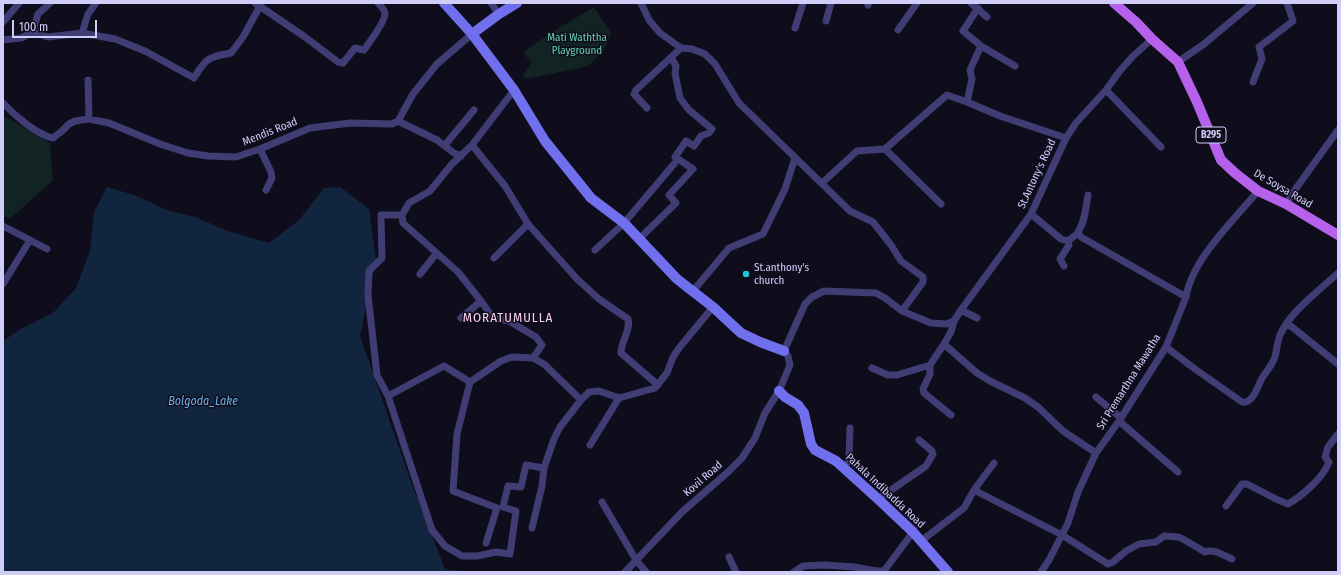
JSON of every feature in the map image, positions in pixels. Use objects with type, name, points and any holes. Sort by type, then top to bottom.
[{"type":"main road","name":"De Soysa Road","points":[[1114,3],[1136,22],[1152,40],[1178,62],[1197,102],[1221,160],[1258,191],[1286,204],[1338,235]]},
{"type":"street","points":[[3,22],[19,3]]},
{"type":"street","points":[[33,32],[38,14],[50,3]]},
{"type":"street","points":[[82,33],[88,14],[96,3]]},
{"type":"street","points":[[3,40],[21,38],[33,32],[48,37],[82,33],[115,39],[145,51],[194,78],[202,64],[212,56],[231,53],[243,37],[258,5],[305,37],[338,62],[343,62],[355,48],[364,50],[375,34],[385,15],[384,10],[378,3]]},
{"type":"street","points":[[444,3],[472,34],[514,90],[545,141],[591,198],[624,223],[640,238],[677,279],[713,307],[741,333],[784,351],[788,356],[790,365],[779,391]]},
{"type":"street","points":[[491,3],[499,14]]},
{"type":"street","points":[[461,156],[437,140],[398,121],[413,94],[437,64],[472,34],[517,3]]},
{"type":"street","points":[[641,3],[650,20],[660,33],[681,48],[692,49],[704,54],[715,64],[739,103],[850,211],[873,222],[887,239],[901,261],[922,277],[923,282],[902,311]]},
{"type":"street","points":[[795,28],[803,3]]},
{"type":"street","points":[[826,21],[831,3]]},
{"type":"street","points":[[898,30],[917,3]]},
{"type":"street","points":[[971,3],[987,17]]},
{"type":"street","points":[[1178,62],[1204,44],[1253,3]]},
{"type":"street","points":[[1253,82],[1262,59],[1259,47],[1293,22],[1287,3]]},
{"type":"street","points":[[978,8],[963,31],[981,46],[1015,66]]},
{"type":"street","name":"St.Antony's Road","points":[[961,310],[1031,214],[1066,138],[1076,123],[1106,90],[1132,57],[1152,40]]},
{"type":"street","points":[[967,102],[972,79],[970,70],[981,46]]},
{"type":"street","points":[[647,108],[634,94],[636,90],[681,48]]},
{"type":"street","points":[[640,238],[676,202],[669,195],[693,169],[675,157],[686,140],[694,146],[701,136],[712,130],[689,110],[680,98],[675,73],[676,66],[671,57]]},
{"type":"street","points":[[88,80],[89,119]]},
{"type":"street","points":[[514,90],[472,145],[430,191],[409,203],[402,215],[402,223],[458,272],[494,318],[509,321],[536,337],[542,345],[533,358]]},
{"type":"street","points":[[1106,90],[1161,147]]},
{"type":"street","points":[[822,183],[857,151],[885,149],[947,96],[967,102],[1000,116],[1066,138]]},
{"type":"street","name":"Mendis Road","points":[[3,103],[24,122],[46,137],[53,138],[69,124],[75,121],[89,119],[109,123],[160,144],[188,153],[208,156],[236,157],[260,149],[310,128],[350,123],[392,124],[398,121]]},
{"type":"street","points":[[445,145],[474,110]]},
{"type":"street","points":[[1286,204],[1296,186],[1338,130]]},
{"type":"street","points":[[472,145],[505,186],[528,224],[577,279],[599,299],[628,318],[629,323],[621,347],[621,353],[658,385]]},
{"type":"street","points":[[260,149],[271,172],[272,178],[266,190]]},
{"type":"street","points":[[885,149],[941,204]]},
{"type":"street","points":[[693,291],[729,248],[763,234],[785,189],[795,158]]},
{"type":"street","points":[[595,250],[624,223],[674,164]]},
{"type":"street","name":"Sri Premarthna Mawatha","points":[[1041,572],[1068,524],[1078,492],[1096,453],[1166,348],[1186,297],[1188,288],[1198,266],[1219,237],[1258,191]]},
{"type":"street","points":[[1068,241],[1078,233],[1084,217],[1088,195]]},
{"type":"street","points":[[1031,214],[1062,239],[1068,241]]},
{"type":"street","points":[[402,215],[381,215],[382,258],[369,271],[368,296],[377,375],[388,396],[432,530],[445,546],[462,556],[477,556],[496,552],[510,554],[516,511],[504,507],[508,486],[521,487],[526,465],[544,468]]},
{"type":"street","points":[[494,258],[528,224]]},
{"type":"street","points":[[3,226],[47,249]]},
{"type":"street","points":[[1078,233],[1081,237],[1186,297]]},
{"type":"street","points":[[3,284],[30,240]]},
{"type":"street","points":[[1064,266],[1060,258],[1069,245],[1068,241]]},
{"type":"street","points":[[420,274],[436,254]]},
{"type":"street","points":[[1166,348],[1206,378],[1242,402],[1245,402],[1254,394],[1262,378],[1272,366],[1281,333],[1287,324],[1301,307],[1338,274]]},
{"type":"street","points":[[784,351],[805,304],[812,296],[824,291],[876,293],[902,311],[931,323],[946,324],[954,321]]},
{"type":"street","points":[[461,318],[481,301]]},
{"type":"street","points":[[532,528],[542,486],[544,468],[554,439],[560,427],[581,400],[589,392],[599,391],[619,398],[655,388],[666,373],[678,348],[713,307]]},
{"type":"street","points":[[951,415],[924,393],[930,374],[930,365],[951,332],[954,321],[961,310],[977,318]]},
{"type":"street","points":[[1287,324],[1338,364]]},
{"type":"street","points":[[944,344],[977,373],[990,381],[1026,398],[1038,407],[1063,431],[1096,453]]},
{"type":"street","points":[[486,543],[497,508],[453,491],[457,434],[470,382],[501,361],[512,357],[533,358],[544,364],[581,400]]},
{"type":"street","points":[[872,368],[888,374],[897,375],[930,365]]},
{"type":"street","points":[[388,396],[444,366],[470,382]]},
{"type":"street","name":"Pahala Indibadda Road","points":[[779,391],[785,397],[798,405],[804,412],[811,444],[815,450],[836,461],[878,499],[913,532],[948,572]]},
{"type":"street","name":"Kovil Road","points":[[625,572],[682,512],[742,458],[755,438],[765,413],[779,391]]},
{"type":"street","points":[[1096,397],[1178,472]]},
{"type":"street","points":[[590,445],[619,398]]},
{"type":"street","points":[[844,469],[849,459],[850,428]]},
{"type":"street","points":[[1226,506],[1242,484],[1246,484],[1288,504],[1295,500],[1313,485],[1327,468],[1329,462],[1325,457],[1326,452],[1338,434]]},
{"type":"street","points":[[878,499],[926,466],[933,454],[932,451],[919,440]]},
{"type":"street","points":[[921,541],[964,508],[974,490],[994,463]]},
{"type":"street","points":[[974,490],[1062,535],[1108,564],[1138,544],[1156,542],[1164,536],[1178,537],[1205,552],[1209,550],[1214,551],[1232,559]]},
{"type":"street","points":[[602,502],[636,560],[646,572]]},
{"type":"street","points":[[794,572],[803,566],[825,565],[854,567],[877,572],[884,570],[913,532]]},
{"type":"street","points":[[729,557],[736,572]]},
{"type":"green space","name":"Mati Waththa Playground","points":[[594,7],[611,33],[603,51],[588,66],[526,79],[523,74],[532,63],[523,53],[549,34]]},
{"type":"green space","points":[[3,115],[50,143],[53,180],[10,219],[3,216]]},
{"type":"water","name":"Bolgoda_Lake","points":[[107,187],[134,195],[167,210],[195,217],[228,231],[269,243],[299,220],[324,188],[340,187],[369,209],[376,259],[360,336],[411,482],[445,569],[466,572],[3,572],[3,341],[19,330],[53,313],[76,288],[90,251],[94,212]]},
{"type":"place","name":"St.anthony's church","points":[[746,274]]},
{"type":"district","name":"MORATUMULLA","points":[[508,318]]}]
